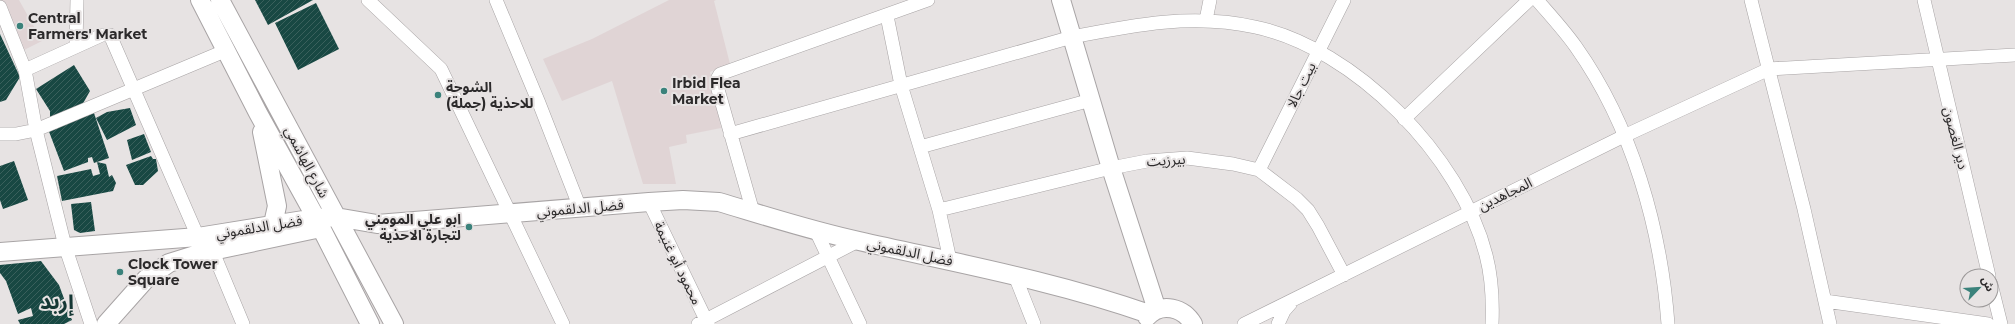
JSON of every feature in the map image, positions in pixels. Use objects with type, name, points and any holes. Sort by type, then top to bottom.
[{"type":"main road","name":"شارع الهاشمي","points":[[220,0],[394,324]]},
{"type":"main road","points":[[1061,0],[1111,168],[1150,316],[1175,308],[1183,312],[1193,324]]},
{"type":"main road","name":"شارع الهاشمي","points":[[202,1],[258,113],[318,223],[370,324]]},
{"type":"main road","points":[[258,113],[277,206],[273,224]]},
{"type":"main road","name":"فضل الدلقموني","points":[[0,252],[198,237],[273,224],[339,221],[377,224],[649,202],[700,200],[720,202],[858,241],[950,260],[1015,276],[1118,304],[1150,316]]},
{"type":"main road","points":[[106,324],[146,280],[161,268],[180,258],[213,252],[318,223]]},
{"type":"street","points":[[76,46],[77,0]]},
{"type":"street","points":[[368,0],[441,69],[449,81],[509,214],[562,324]]},
{"type":"street","points":[[496,0],[539,103],[580,208]]},
{"type":"street","points":[[753,212],[717,86],[716,81],[720,74],[887,16],[928,0]]},
{"type":"street","points":[[1206,20],[1210,0]]},
{"type":"street","name":"بيت جالا","points":[[1259,170],[1344,0]]},
{"type":"street","points":[[1404,119],[1529,0]]},
{"type":"street","points":[[1537,0],[1577,48],[1601,88],[1624,136],[1642,186],[1655,236],[1663,279],[1668,324]]},
{"type":"street","points":[[1751,0],[1830,324]]},
{"type":"street","name":"دير الغصون","points":[[1924,0],[1987,268]]},
{"type":"street","points":[[0,6],[25,70],[36,130],[65,246],[91,324]]},
{"type":"street","points":[[887,16],[902,85],[939,210],[950,260]]},
{"type":"street","points":[[730,134],[1072,37],[1148,23],[1206,20],[1265,29],[1319,51],[1364,81],[1404,119],[1436,154],[1470,212],[1486,255],[1490,278],[1492,324]]},
{"type":"street","points":[[25,70],[76,46],[102,35],[110,34],[198,237]]},
{"type":"street","points":[[0,134],[16,134],[36,130],[135,90],[227,50]]},
{"type":"street","points":[[1769,69],[2015,55]]},
{"type":"street","name":"المجاهدين","points":[[1244,324],[1292,302],[1624,136],[1769,69]]},
{"type":"street","points":[[920,147],[1091,100]]},
{"type":"street","name":"بيرزيت","points":[[939,210],[1111,168],[1147,161],[1187,158],[1233,164],[1259,170],[1288,192],[1308,210],[1344,275]]},
{"type":"street","name":"محمود أبو غنيمة","points":[[649,202],[704,323]]},
{"type":"street","points":[[815,230],[860,324]]},
{"type":"street","points":[[704,323],[858,241]]},
{"type":"street","points":[[213,252],[243,324]]},
{"type":"street","points":[[1015,276],[1034,324]]},
{"type":"street","points":[[1825,301],[1988,324]]},
{"type":"street","points":[[1278,324],[1284,311],[1292,302]]},
{"type":"street","points":[[1997,308],[2001,324]]},
{"type":"shaded area","name":"Central Farmers' Market","points":[[0,0],[19,0],[42,41],[20,52],[0,11]]},
{"type":"shaded area","name":"Irbid Flea Market","points":[[669,0],[716,0],[714,1],[730,64],[710,72],[721,128],[686,135],[687,143],[669,147],[676,184],[643,184],[612,81],[562,101],[543,59],[592,39]]},
{"type":"building","points":[[255,0],[313,0],[268,25]]},
{"type":"building","points":[[316,3],[339,49],[298,70],[275,23]]},
{"type":"building","points":[[0,34],[20,77],[6,100],[0,102]]},
{"type":"building","points":[[74,65],[90,91],[81,107],[50,120],[50,111],[36,89]]},
{"type":"building","points":[[130,108],[136,125],[107,140],[96,118],[107,112]]},
{"type":"building","points":[[94,113],[109,158],[94,163],[92,157],[88,158],[88,162],[64,171],[48,129]]},
{"type":"building","points":[[144,134],[151,152],[132,160],[127,140]]},
{"type":"building","points":[[151,156],[153,159],[156,159],[158,171],[143,185],[135,185],[126,165]]},
{"type":"building","points":[[14,161],[28,200],[3,209],[0,200],[0,166]]},
{"type":"building","points":[[97,162],[106,164],[109,177],[112,175],[116,183],[113,191],[62,201],[57,176],[91,169],[93,176],[100,174]]},
{"type":"building","points":[[91,202],[95,231],[80,233],[74,230],[71,204]]},
{"type":"building","points":[[41,261],[59,285],[72,320],[64,324],[20,324],[18,320],[33,316],[31,308],[18,314],[6,281],[0,273],[0,265]]},
{"type":"place","name":"Central Farmers' Market","points":[[20,26]]},
{"type":"place","name":"Irbid Flea Market","points":[[664,91]]},
{"type":"place","name":"الشوحة للاحذية (جملة)","points":[[438,95]]},
{"type":"place","name":"ابو علي المومني لتجارة الاحذية","points":[[469,227]]},
{"type":"place","name":"Clock Tower Square","points":[[120,272]]},
{"type":"district","name":"إربد","points":[[57,301]]}]
